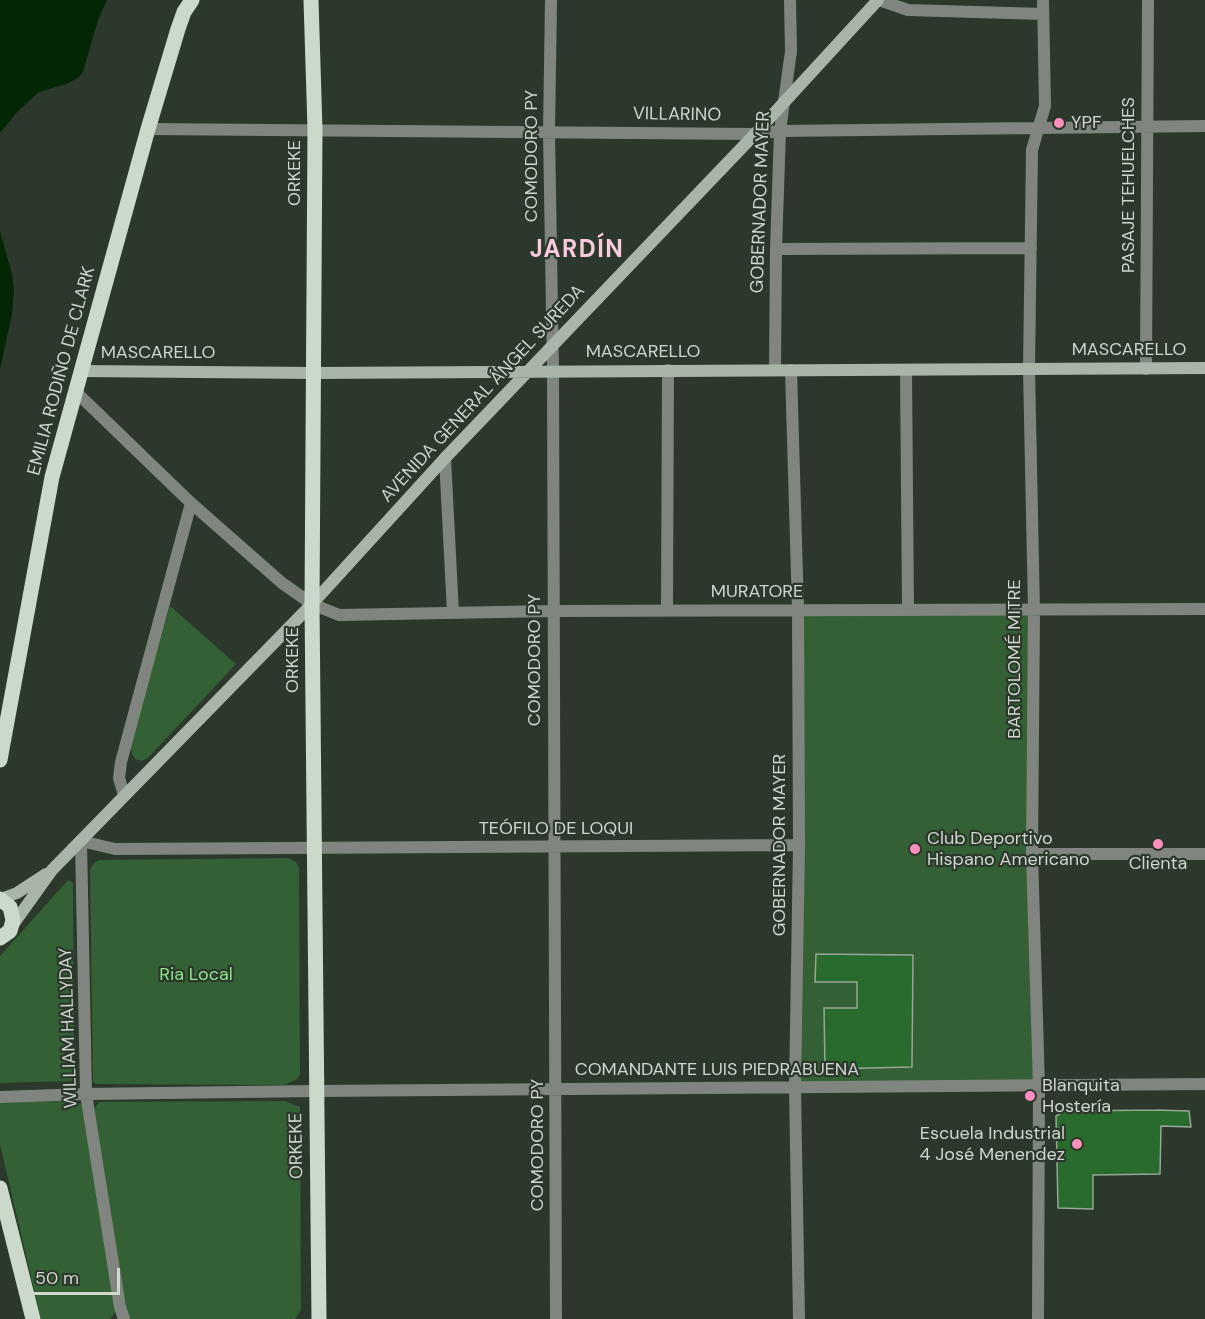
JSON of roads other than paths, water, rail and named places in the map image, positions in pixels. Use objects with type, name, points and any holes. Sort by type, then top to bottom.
[{"type":"main road","name":"EMILIA RODIÑO DE CLARK","points":[[0,760],[52,477],[148,129],[178,29],[184,12],[192,0]]},
{"type":"main road","name":"ORKEKE","points":[[311,0],[315,129],[312,604],[319,1319]]},
{"type":"main road","name":"AVENIDA GENERAL ÁNGEL SUREDA","points":[[52,870],[312,604],[445,458],[755,134],[879,0]]},
{"type":"main road","name":"MASCARELLO","points":[[82,371],[314,373],[1205,368]]},
{"type":"main road","points":[[0,899],[17,893],[52,870]]},
{"type":"main road","points":[[4,935],[52,870]]},
{"type":"main road","points":[[0,899],[10,907],[13,920],[4,935]]},
{"type":"main road","points":[[0,1188],[33,1319]]},
{"type":"street","name":"COMODORO PY","points":[[550,0],[556,1319]]},
{"type":"street","name":"GOBERNADOR MAYER","points":[[775,370],[780,131],[791,51],[790,0]]},
{"type":"street","points":[[879,0],[908,10],[1043,14]]},
{"type":"street","name":"BARTOLOMÉ MITRE","points":[[1038,1319],[1039,1086],[1032,854],[1034,611],[1029,369],[1032,150],[1045,106],[1043,0]]},
{"type":"street","name":"PASAJE TEHUELCHES","points":[[1146,369],[1148,0]]},
{"type":"street","name":"VILLARINO","points":[[148,129],[755,134],[780,131],[1205,126]]},
{"type":"street","points":[[776,249],[1031,248]]},
{"type":"street","points":[[667,610],[668,370]]},
{"type":"street","name":"GOBERNADOR MAYER","points":[[791,370],[798,609],[799,845],[795,1088],[800,1319]]},
{"type":"street","points":[[906,370],[908,609]]},
{"type":"street","name":"MURATORE","points":[[76,392],[191,503],[282,583],[312,604],[339,615],[798,609],[1034,611],[1205,609]]},
{"type":"street","points":[[445,458],[453,613]]},
{"type":"street","points":[[124,795],[119,778],[121,762],[191,503]]},
{"type":"street","name":"TEÓFILO DE LOQUI","points":[[81,841],[115,849],[799,845]]},
{"type":"street","name":"WILLIAM HALLYDAY","points":[[81,841],[86,1094],[120,1307],[124,1319]]},
{"type":"street","points":[[1032,854],[1205,854]]},
{"type":"street","name":"COMANDANTE LUIS PIEDRABUENA","points":[[0,1097],[316,1091],[1205,1084]]},
{"type":"place","name":"YPF","points":[[1059,123]]},
{"type":"place","name":"Clienta","points":[[1158,844]]},
{"type":"place","name":"Club Deportivo Hispano Americano","points":[[915,849]]},
{"type":"place","name":"Blanquita Hostería","points":[[1030,1096]]},
{"type":"place","name":"Escuela Industrial 4 José Menendez","points":[[1077,1144]]},
{"type":"district","name":"JARDÍN","points":[[577,251]]},
{"type":"park label","name":"Ria Local","points":[[196,975]]}]
